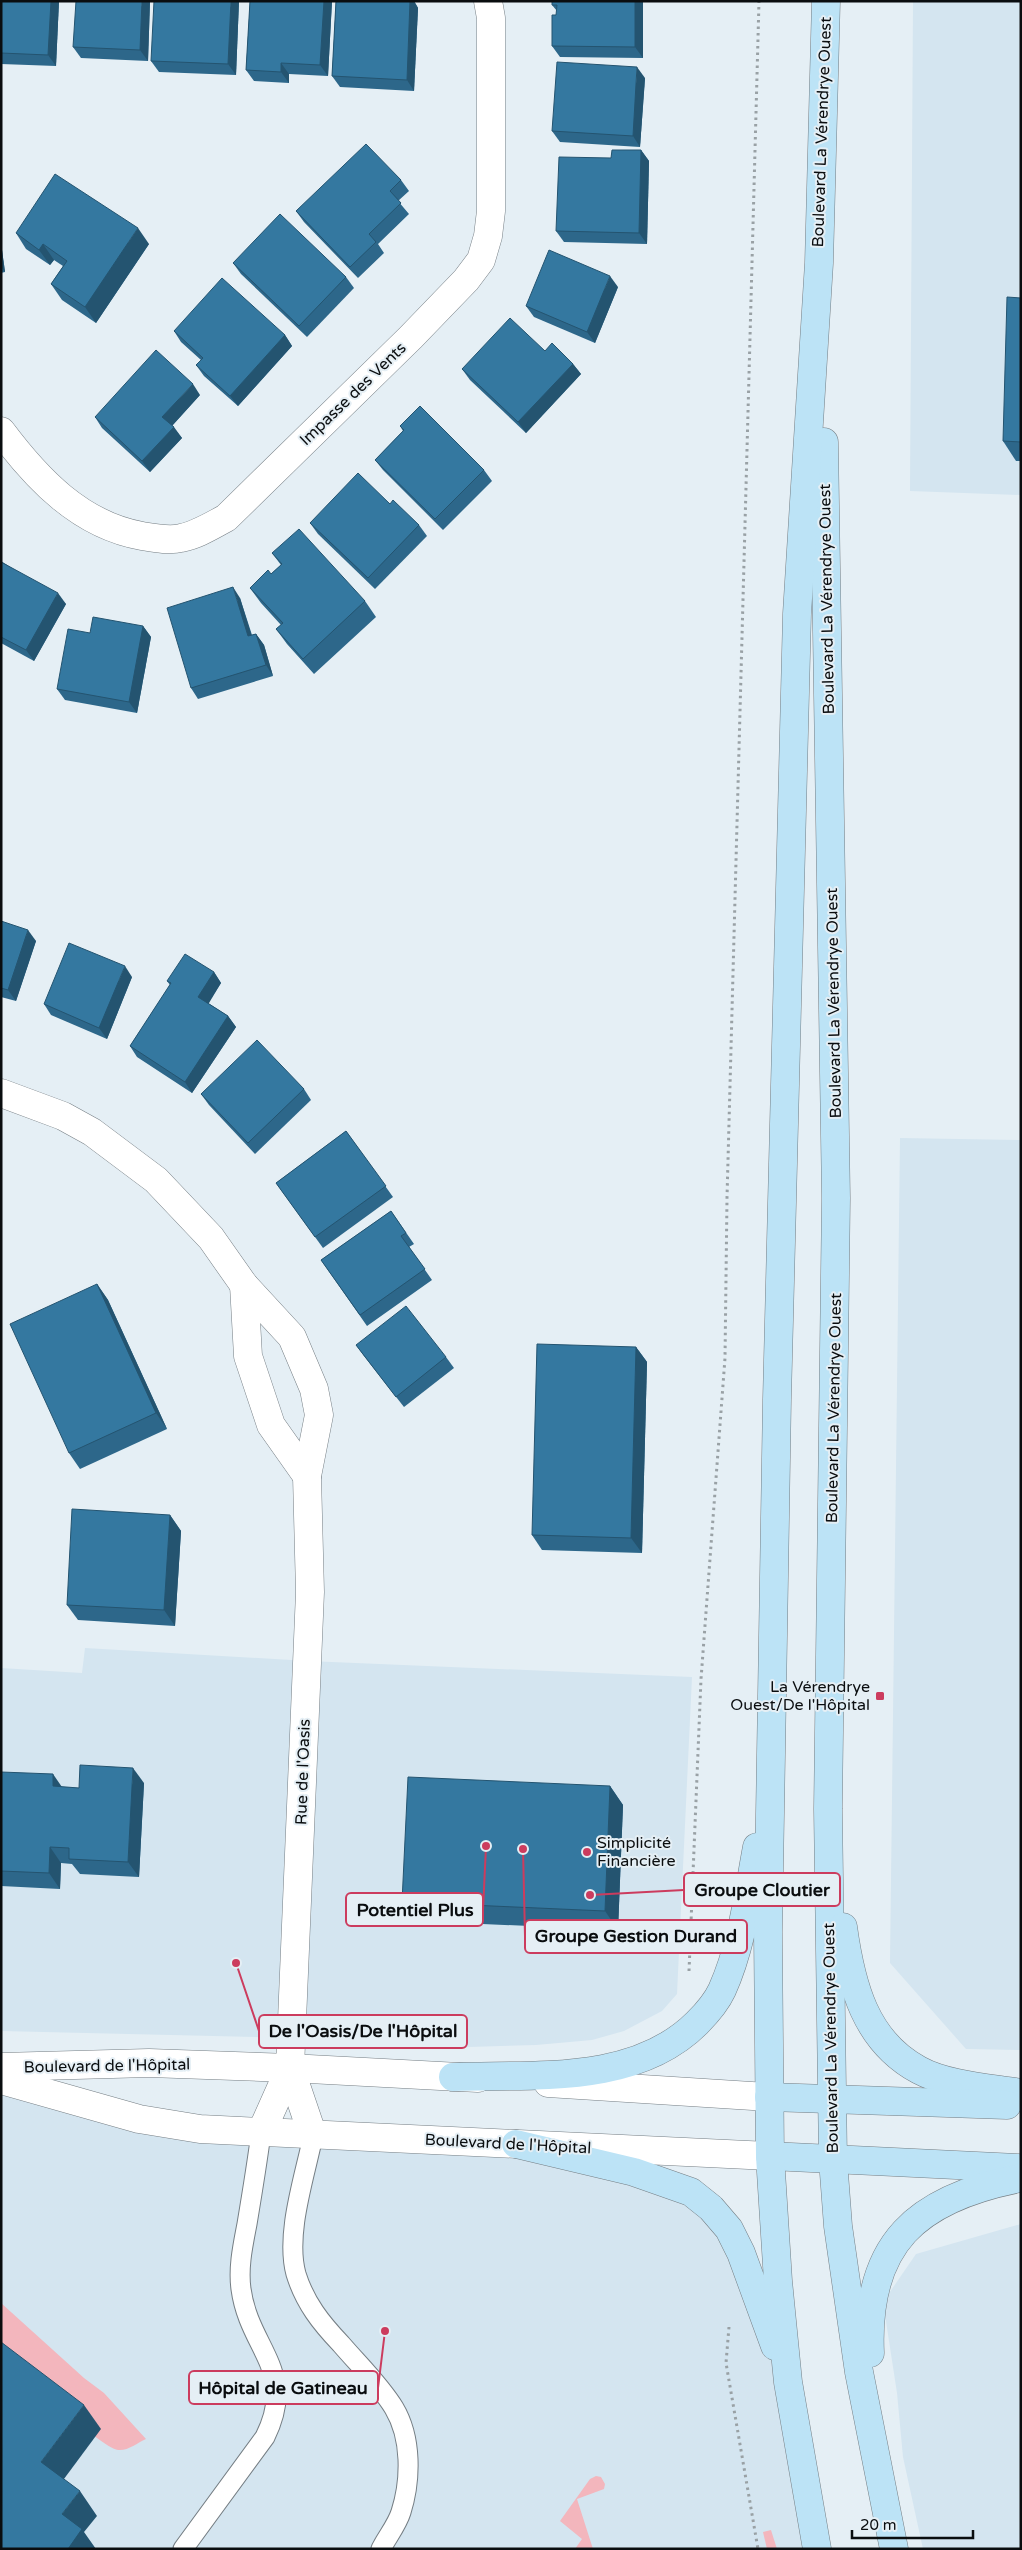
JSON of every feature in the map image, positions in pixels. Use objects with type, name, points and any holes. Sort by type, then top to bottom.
[{"type":"main road","name":"Boulevard La Vérendrye Ouest","points":[[818,2549],[788,2382],[770,2156],[769,2097],[770,1780],[777,1399],[797,614],[819,263],[826,1]]},
{"type":"main road","name":"Boulevard La Vérendrye Ouest","points":[[819,263],[828,586],[836,1198],[828,1809],[833,2160],[838,2226],[847,2292],[874,2457],[894,2549]]},
{"type":"main road","points":[[453,2076],[554,2074],[609,2068],[642,2059],[680,2039],[710,2009],[721,1992],[731,1969],[770,1780]]},
{"type":"main road","points":[[828,1809],[851,1974],[865,2016],[892,2052],[920,2071],[943,2078],[1021,2093]]},
{"type":"main road","name":"Boulevard de l'Hôpital","points":[[769,2097],[1021,2105]]},
{"type":"main road","points":[[516,2144],[670,2182],[692,2192],[711,2208],[729,2229],[742,2253],[788,2382]]},
{"type":"main road","name":"Boulevard de l'Hôpital","points":[[770,2156],[1021,2168]]},
{"type":"main road","points":[[874,2457],[869,2336],[870,2302],[877,2276],[889,2253],[916,2220],[934,2207],[967,2191],[1021,2178]]},
{"type":"street","name":"Impasse des Vents","points":[[1,431],[26,464],[62,500],[99,522],[129,534],[156,538],[179,538],[200,532],[226,518],[411,338],[466,280],[480,260],[488,236],[491,211],[491,18],[488,1]]},
{"type":"street","name":"Rue de l'Oasis","points":[[1,1093],[63,1116],[98,1137],[156,1180],[210,1238],[244,1285],[292,1337],[314,1389],[319,1415],[307,1476],[310,1592],[290,2068]]},
{"type":"street","points":[[244,1285],[248,1356],[271,1425],[307,1476]]},
{"type":"street","name":"Boulevard de l'Hôpital","points":[[1,2067],[149,2063],[290,2068],[453,2076],[769,2097]]},
{"type":"street","points":[[261,2133],[290,2068]]},
{"type":"street","points":[[290,2068],[313,2136]]},
{"type":"street","name":"Boulevard de l'Hôpital","points":[[1,2080],[139,2119],[200,2129],[313,2136],[770,2156]]},
{"type":"lane","points":[[183,2549],[265,2436],[274,2419],[277,2400],[270,2364],[248,2315],[241,2289],[241,2259],[261,2133]]},
{"type":"lane","points":[[313,2136],[294,2233],[292,2255],[296,2274],[304,2295],[315,2315],[381,2390],[395,2409],[407,2448],[408,2471],[401,2513],[381,2549]]},
{"type":"path","points":[[688,1978],[701,1679],[725,1358],[727,1198],[759,1]]},
{"type":"path","points":[[729,2326],[726,2364],[758,2549]]},
{"type":"shaded area","points":[[913,1],[1021,1],[1021,495],[910,491]]},
{"type":"shaded area","points":[[900,1138],[1021,1140],[1021,2050],[966,2049],[890,1963]]},
{"type":"shaded area","points":[[85,1648],[308,1661],[692,1677],[677,1994],[662,2011],[624,2031],[592,2040],[536,2045],[435,2048],[297,2038],[1,2031],[1,1668],[82,1673]]},
{"type":"shaded area","points":[[1,2080],[139,2119],[516,2144],[711,2208],[788,2382],[817,2549],[1,2549]]},
{"type":"shaded area","points":[[1021,2224],[1021,2549],[923,2549],[903,2457],[897,2393],[883,2302],[916,2254]]},
{"type":"shaded area","points":[[1,2303],[84,2378],[104,2393],[146,2439],[122,2450],[109,2446],[78,2423],[1,2354]]},
{"type":"shaded area","points":[[596,2476],[601,2477],[605,2484],[604,2489],[577,2499],[593,2549],[575,2549],[582,2539],[560,2521],[590,2479]]},
{"type":"shaded area","points":[[771,2530],[777,2549],[767,2549],[763,2532]]},
{"type":"building","points":[[1,1],[51,1],[48,55],[1,53]]},
{"type":"building","points":[[76,1],[142,1],[140,50],[73,47]]},
{"type":"building","points":[[154,1],[231,1],[228,64],[151,61]]},
{"type":"building","points":[[250,1],[324,1],[320,65],[281,63],[281,72],[246,70]]},
{"type":"building","points":[[336,1],[410,1],[407,80],[332,76]]},
{"type":"building","points":[[552,1],[635,1],[635,47],[552,46],[552,15],[556,15],[557,5],[552,5]]},
{"type":"building","points":[[557,62],[637,67],[633,136],[552,131]]},
{"type":"building","points":[[366,144],[401,180],[390,191],[401,203],[369,234],[376,242],[350,267],[296,211]]},
{"type":"building","points":[[612,150],[641,150],[639,233],[556,231],[559,157],[611,158]]},
{"type":"building","points":[[55,174],[138,228],[85,307],[51,284],[67,261],[43,244],[39,250],[16,233]]},
{"type":"building","points":[[280,214],[346,277],[299,326],[233,263]]},
{"type":"building","points":[[549,250],[610,276],[587,332],[526,306]]},
{"type":"building","points":[[222,278],[285,335],[230,396],[196,365],[203,358],[174,331]]},
{"type":"building","points":[[1007,297],[1021,298],[1021,442],[1003,441]]},
{"type":"building","points":[[510,318],[545,351],[552,343],[573,364],[518,422],[462,369]]},
{"type":"building","points":[[156,350],[193,384],[162,417],[174,427],[142,461],[95,417]]},
{"type":"building","points":[[420,406],[484,470],[435,519],[375,460],[404,430],[400,426]]},
{"type":"building","points":[[358,473],[390,504],[393,500],[419,525],[368,578],[310,523]]},
{"type":"building","points":[[299,529],[365,601],[303,659],[276,629],[283,623],[250,588],[268,570],[271,574],[282,564],[272,553]]},
{"type":"building","points":[[1,562],[58,593],[26,650],[1,637]]},
{"type":"building","points":[[233,587],[248,636],[256,634],[266,665],[191,688],[167,608]]},
{"type":"building","points":[[93,617],[143,626],[129,702],[57,689],[68,629],[90,633]]},
{"type":"building","points":[[1,921],[28,930],[8,990],[1,988]]},
{"type":"building","points":[[69,943],[125,966],[99,1028],[44,1004]]},
{"type":"building","points":[[185,954],[214,972],[198,997],[228,1016],[185,1082],[130,1046],[171,983],[167,981]]},
{"type":"building","points":[[257,1040],[304,1089],[248,1143],[201,1094]]},
{"type":"building","points":[[346,1131],[386,1186],[315,1237],[276,1183]]},
{"type":"building","points":[[391,1211],[406,1233],[401,1236],[425,1269],[360,1315],[321,1260]]},
{"type":"building","points":[[97,1284],[156,1413],[69,1453],[10,1324]]},
{"type":"building","points":[[406,1306],[446,1357],[396,1397],[356,1345]]},
{"type":"building","points":[[537,1344],[636,1347],[631,1538],[532,1535]]},
{"type":"building","points":[[72,1509],[170,1515],[164,1610],[67,1605]]},
{"type":"building","points":[[80,1765],[133,1768],[128,1862],[69,1859],[69,1848],[50,1847],[49,1873],[1,1871],[1,1772],[53,1774],[53,1786],[79,1788]]},
{"type":"building","points":[[408,1777],[610,1786],[605,1911],[402,1902]]},
{"type":"building","points":[[1,2342],[84,2405],[41,2462],[80,2491],[62,2514],[82,2529],[68,2549],[1,2549]]},
{"type":"place","name":"La Vérendrye Ouest/De l'Hôpital","points":[[880,1696]]},
{"type":"place","name":"Potentiel Plus","points":[[486,1846]]},
{"type":"place","name":"Groupe Gestion Durand","points":[[523,1849]]},
{"type":"place","name":"Simplicité Financière","points":[[587,1852]]},
{"type":"place","name":"Groupe Cloutier","points":[[590,1895]]},
{"type":"place","name":"De l'Oasis/De l'Hôpital","points":[[236,1963]]},
{"type":"place","name":"Hôpital de Gatineau","points":[[385,2331]]}]
